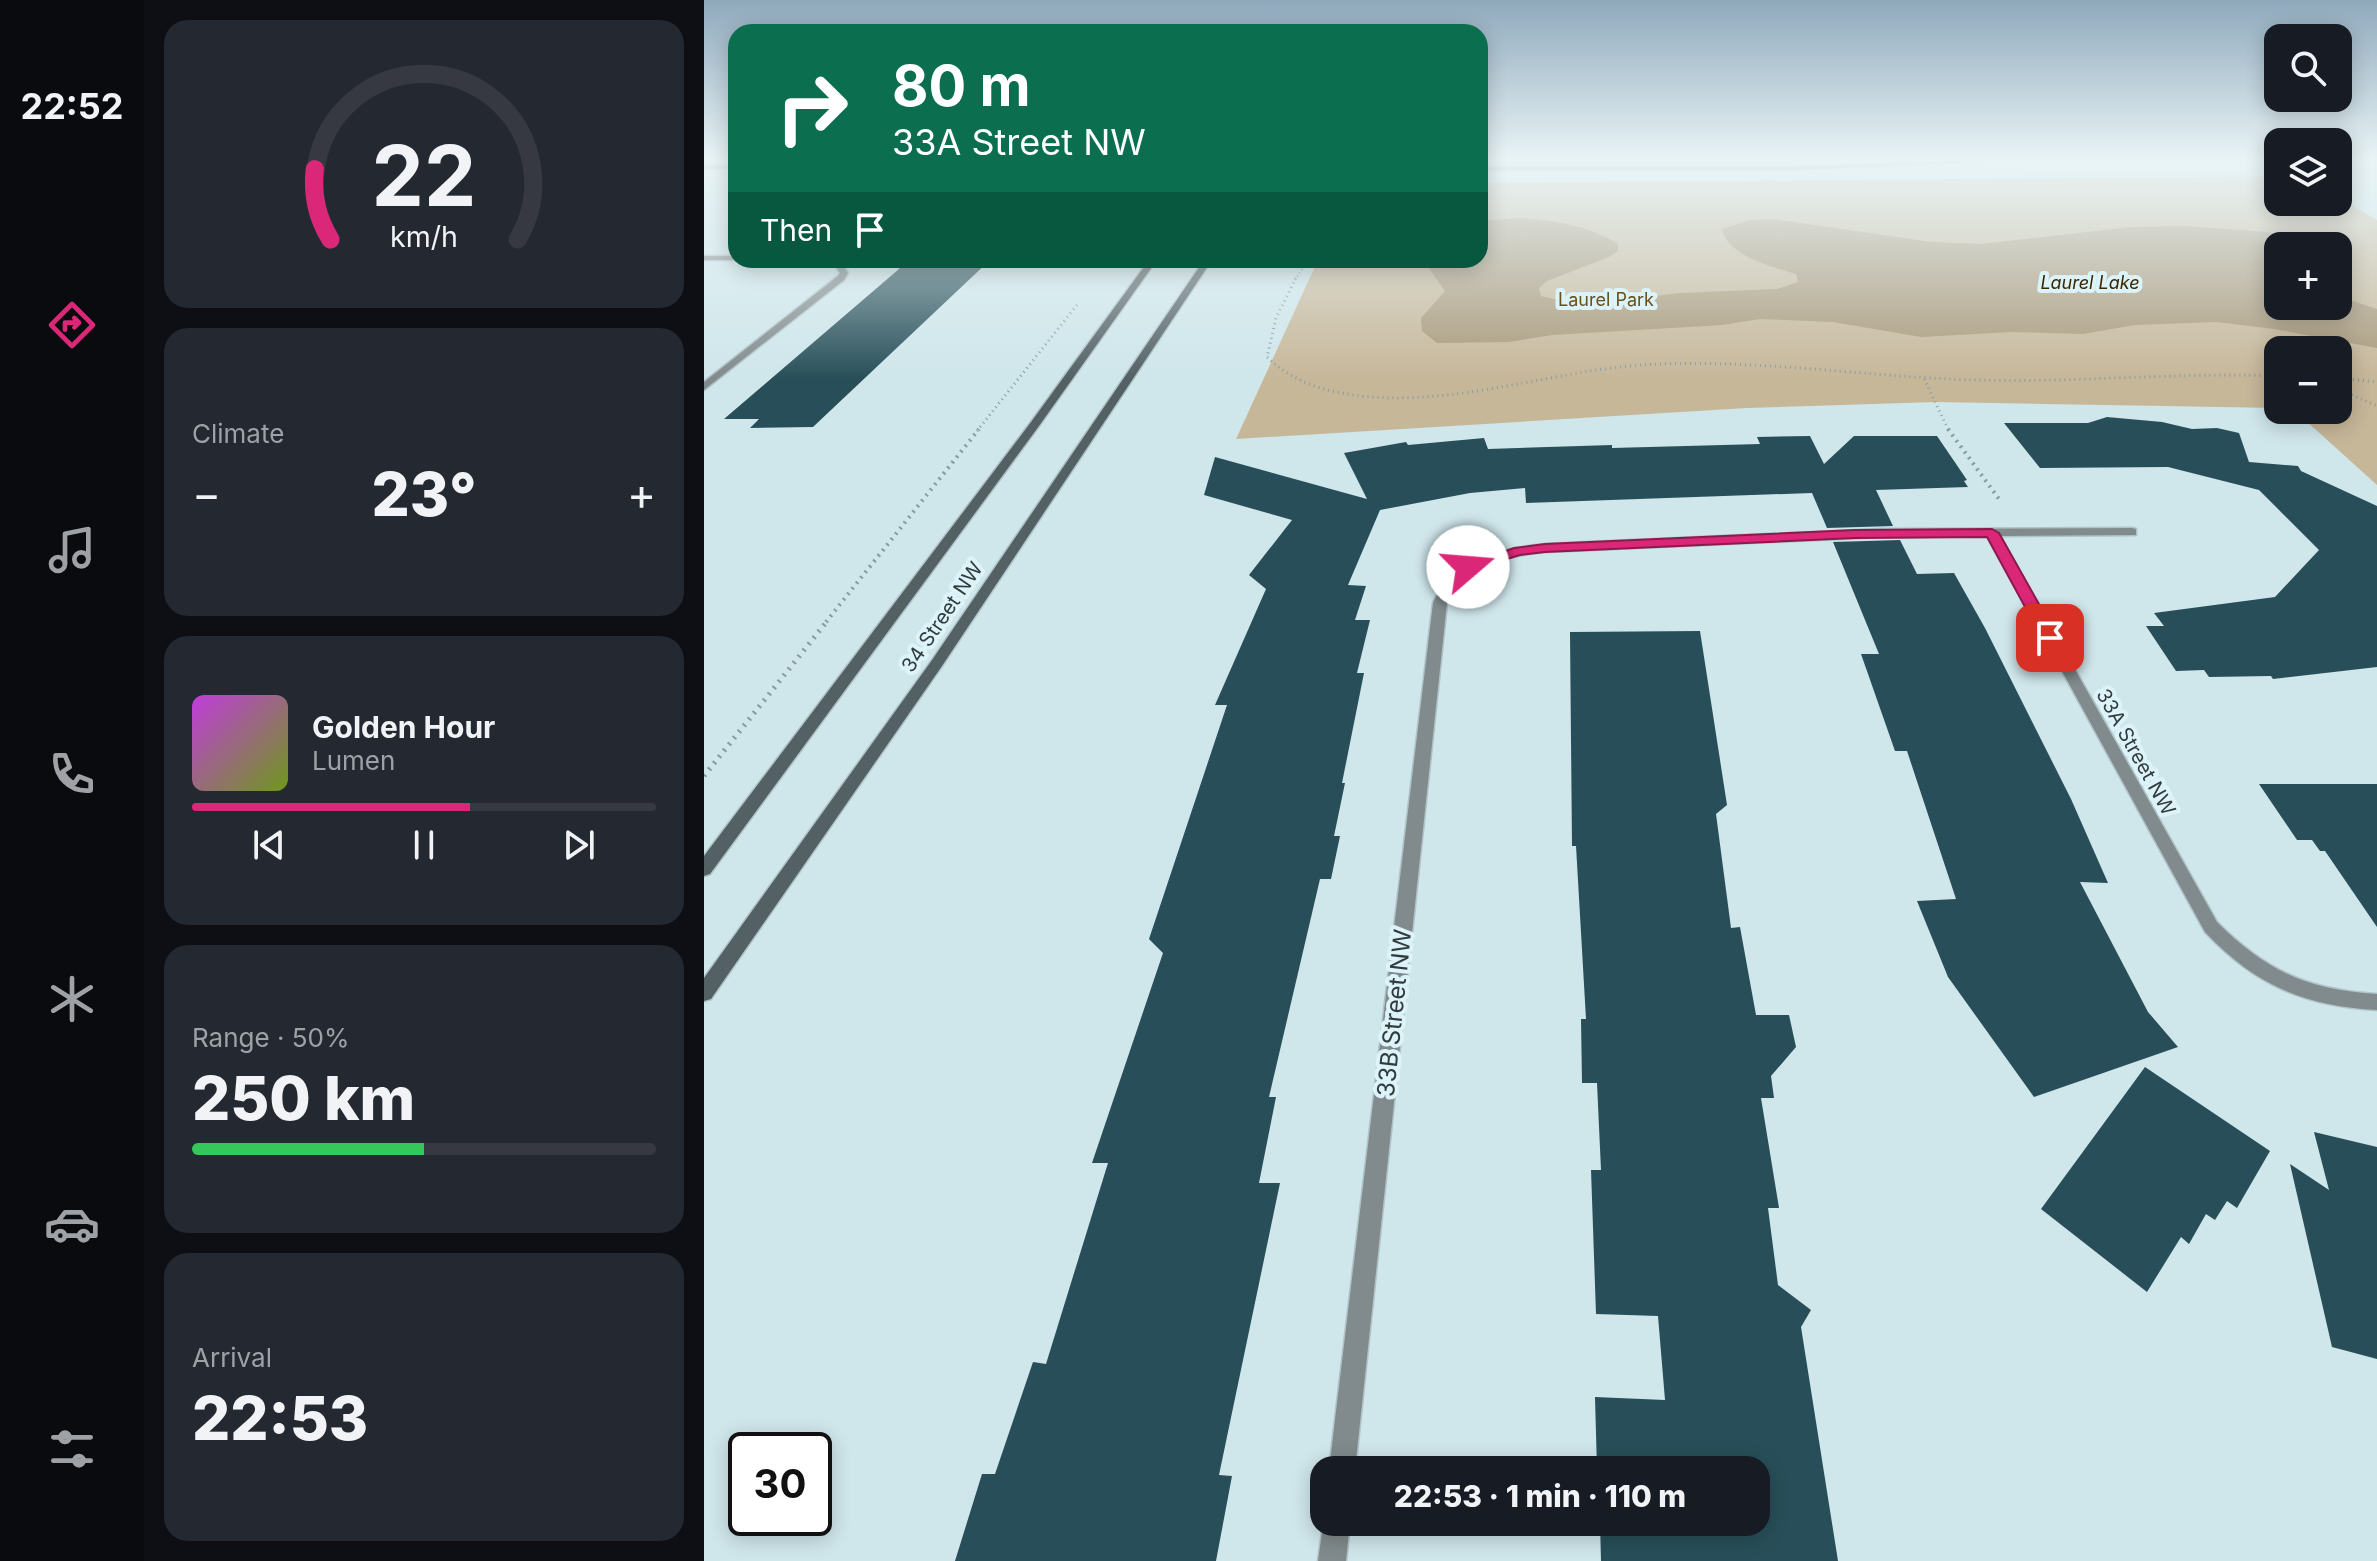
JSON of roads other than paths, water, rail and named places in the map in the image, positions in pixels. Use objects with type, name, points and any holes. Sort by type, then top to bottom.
[{"type":"main road","name":"34 Street NW","points":[[704,869],[1026,437],[1147,268]]},
{"type":"main road","name":"34 Street NW","points":[[704,993],[937,663],[1203,268]]},
{"type":"street","points":[[704,258],[728,258]]},
{"type":"street","points":[[704,387],[841,278],[844,273],[841,268]]},
{"type":"street","points":[[1992,533],[2132,532]]},
{"type":"street","name":"33B Street NW","points":[[1344,1456],[1440,603],[1447,586],[1468,567],[1519,551],[1545,548],[1855,534],[1992,533]]},
{"type":"street","name":"33A Street NW","points":[[1992,533],[2211,927],[2233,951],[2264,975],[2295,989],[2377,1002]]},
{"type":"street","points":[[1332,1561],[1335,1536]]},
{"type":"water","name":"Laurel Lake","points":[[1488,234],[1598,234],[1618,244],[1618,251],[1609,257],[1547,281],[1539,288],[1541,296],[1571,303],[1680,293],[1777,289],[1798,282],[1796,274],[1742,253],[1732,246],[1724,234],[1875,234],[1931,242],[1981,244],[2070,234],[2264,234],[2264,320],[2352,320],[2352,301],[2377,309],[2377,348],[2352,343],[2352,336],[2312,336],[2217,322],[2135,325],[2083,334],[2012,332],[1921,337],[1833,322],[1760,319],[1722,325],[1552,335],[1508,342],[1437,343],[1422,331],[1421,318],[1445,291],[1429,268],[1488,268]]},
{"type":"park label","name":"Laurel Park","points":[[1606,299]]}]
